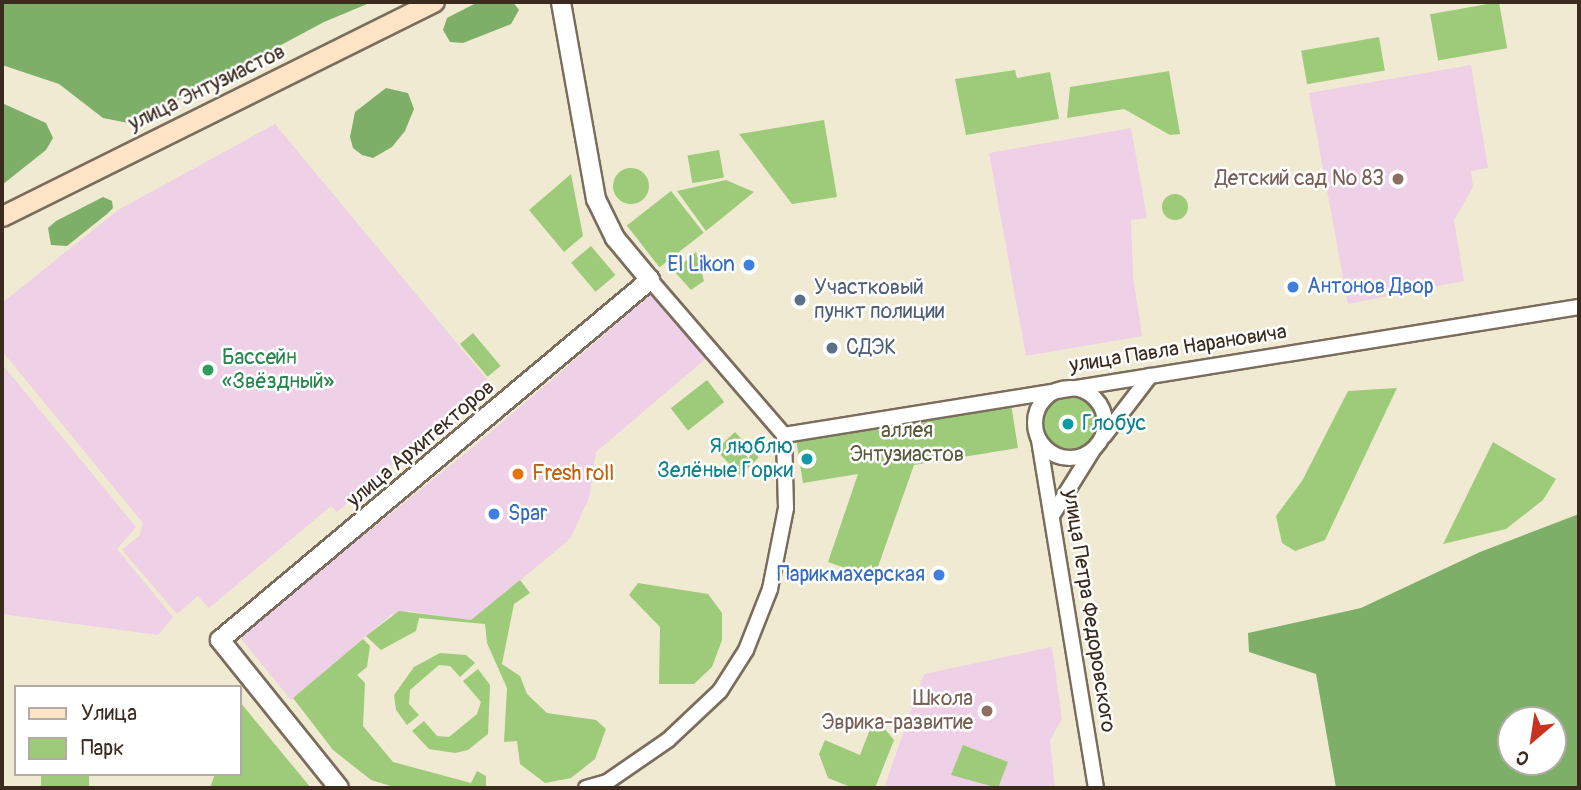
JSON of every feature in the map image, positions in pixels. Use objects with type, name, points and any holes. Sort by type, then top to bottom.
[{"type":"main road","name":"улица Энтузиастов","points":[[2,216],[434,2]]},
{"type":"street","points":[[561,2],[596,199],[615,238],[783,435],[786,508],[780,549],[746,650],[720,691],[668,740],[607,782],[586,788]]},
{"type":"street","name":"улица Архитекторов","points":[[339,788],[220,640],[650,279]]},
{"type":"street","name":"улица Павла Нарановича","points":[[783,435],[1579,307]]},
{"type":"street","points":[[1053,514],[1097,445],[1150,376]]},
{"type":"street","points":[[1035,416],[1048,395],[1063,388],[1083,390],[1098,401],[1105,421],[1097,445]]},
{"type":"street","points":[[1033,393],[1038,440],[1063,458],[1097,445]]},
{"type":"street","name":"улица Петра Федоровского","points":[[1038,440],[1053,514],[1096,788]]},
{"type":"shaded area","name":"Детский сад № 83","points":[[1471,65],[1488,168],[1471,171],[1473,187],[1454,220],[1464,281],[1348,304],[1309,93]]},
{"type":"shaded area","points":[[275,124],[489,382],[337,512],[331,506],[209,608],[198,596],[177,614],[122,550],[140,535],[143,523],[2,351],[2,303],[118,210]]},
{"type":"shaded area","points":[[1131,128],[1147,218],[1131,220],[1133,276],[1142,336],[1026,356],[989,153]]},
{"type":"shaded area","points":[[655,291],[709,356],[596,452],[589,498],[570,539],[471,621],[409,611],[391,615],[291,700],[239,636],[478,443]]},
{"type":"shaded area","points":[[2,364],[136,527],[117,549],[173,617],[158,635],[2,614]]},
{"type":"shaded area","name":"Школа Эврика-развитие","points":[[1052,647],[1062,719],[1050,740],[1055,788],[884,788],[924,674]]},
{"type":"green space","points":[[2,2],[372,2],[324,22],[133,124],[103,118],[59,84],[2,65]]},
{"type":"green space","points":[[478,2],[513,2],[519,10],[511,24],[463,43],[450,42],[443,30],[447,18]]},
{"type":"green space","points":[[1499,2],[1507,48],[1438,60],[1430,14]]},
{"type":"green space","points":[[1379,37],[1385,70],[1307,84],[1301,51]]},
{"type":"green space","points":[[1015,70],[1017,78],[1050,72],[1059,119],[966,135],[955,79]]},
{"type":"green space","points":[[1169,71],[1180,134],[1170,135],[1124,109],[1067,118],[1070,87]]},
{"type":"green space","points":[[386,88],[408,93],[414,109],[405,131],[392,147],[373,158],[362,155],[353,148],[350,137],[355,112]]},
{"type":"green space","points":[[2,103],[46,123],[53,138],[46,150],[2,185]]},
{"type":"green space","points":[[824,120],[837,197],[792,204],[739,134]]},
{"type":"green space","points":[[719,150],[724,178],[692,183],[687,156]]},
{"type":"green space","points":[[631,168],[644,173],[649,186],[644,199],[631,204],[618,199],[613,186],[618,173]]},
{"type":"green space","points":[[571,174],[583,236],[564,252],[529,210]]},
{"type":"green space","points":[[726,180],[754,192],[706,231],[677,191]]},
{"type":"green space","points":[[671,191],[704,233],[660,267],[627,225]]},
{"type":"green space","points":[[1175,194],[1185,197],[1188,207],[1185,217],[1175,220],[1165,217],[1162,207],[1165,197]]},
{"type":"green space","points":[[103,197],[112,201],[113,208],[107,214],[67,246],[51,245],[48,228],[56,221]]},
{"type":"green space","points":[[591,246],[615,275],[596,292],[571,263]]},
{"type":"green space","points":[[696,252],[704,281],[691,290],[674,271]]},
{"type":"green space","points":[[473,333],[501,366],[488,377],[460,344]]},
{"type":"green space","points":[[707,380],[724,402],[688,430],[671,408]]},
{"type":"green space","points":[[1397,388],[1325,540],[1295,551],[1282,543],[1276,516],[1302,481],[1348,391]]},
{"type":"green space","points":[[1070,395],[1085,400],[1093,408],[1098,423],[1093,438],[1085,446],[1070,451],[1055,446],[1047,438],[1042,423],[1047,408],[1055,400]]},
{"type":"green space","name":"аллея Энтузиастов","points":[[1011,404],[1018,448],[914,465],[874,578],[828,562],[858,474],[803,483],[796,439]]},
{"type":"green space","points":[[735,432],[759,458],[740,475],[716,450]]},
{"type":"green space","points":[[1493,442],[1556,479],[1543,500],[1506,529],[1443,544]]},
{"type":"green space","points":[[1579,514],[1579,788],[1336,788],[1316,674],[1249,652],[1248,633],[1361,608],[1480,552]]},
{"type":"green space","points":[[520,580],[530,593],[514,604],[502,664],[520,676],[527,694],[547,713],[596,720],[606,729],[595,759],[571,778],[545,783],[520,764],[517,741],[504,742],[507,688],[487,643],[485,624],[419,618],[416,631],[381,650],[366,636],[399,611],[471,620]]},
{"type":"green space","points":[[638,583],[708,594],[722,613],[722,640],[712,667],[694,684],[659,684],[660,627],[629,595]]},
{"type":"green space","points":[[363,639],[370,646],[367,667],[357,675],[365,683],[363,726],[393,762],[471,783],[477,771],[486,776],[486,788],[397,788],[371,780],[333,750],[293,698]]},
{"type":"green space","points":[[440,653],[466,655],[475,663],[460,677],[450,666],[439,665],[410,690],[409,704],[419,715],[407,725],[396,710],[394,695],[414,667]]},
{"type":"green space","points":[[478,669],[490,685],[488,734],[468,750],[455,753],[429,749],[412,731],[424,721],[437,736],[449,737],[477,714],[481,702],[463,681]]},
{"type":"green space","points":[[242,704],[311,788],[210,788],[214,776],[242,776]]},
{"type":"green space","points":[[875,717],[894,740],[875,788],[853,788],[828,778],[819,754],[825,740],[860,755]]},
{"type":"green space","points":[[963,745],[1008,762],[998,788],[951,775]]},
{"type":"green space","points":[[41,776],[89,776],[89,788],[41,788]]},
{"type":"place","name":"Детский сад № 83","points":[[1398,179]]},
{"type":"place","name":"El Likon","points":[[749,265]]},
{"type":"place","name":"Антонов Двор","points":[[1293,287]]},
{"type":"place","name":"Участковый пункт полиции","points":[[800,300]]},
{"type":"place","name":"СДЭК","points":[[832,348]]},
{"type":"place","name":"Бассейн «Звёздный»","points":[[208,370]]},
{"type":"place","name":"Глобус","points":[[1068,424]]},
{"type":"place","name":"Я люблю Зелёные Горки","points":[[807,459]]},
{"type":"place","name":"Fresh roll","points":[[518,474]]},
{"type":"place","name":"Spar","points":[[494,514]]},
{"type":"place","name":"Парикмахерская","points":[[939,575]]},
{"type":"place","name":"Школа Эврика-развитие","points":[[987,711]]}]
